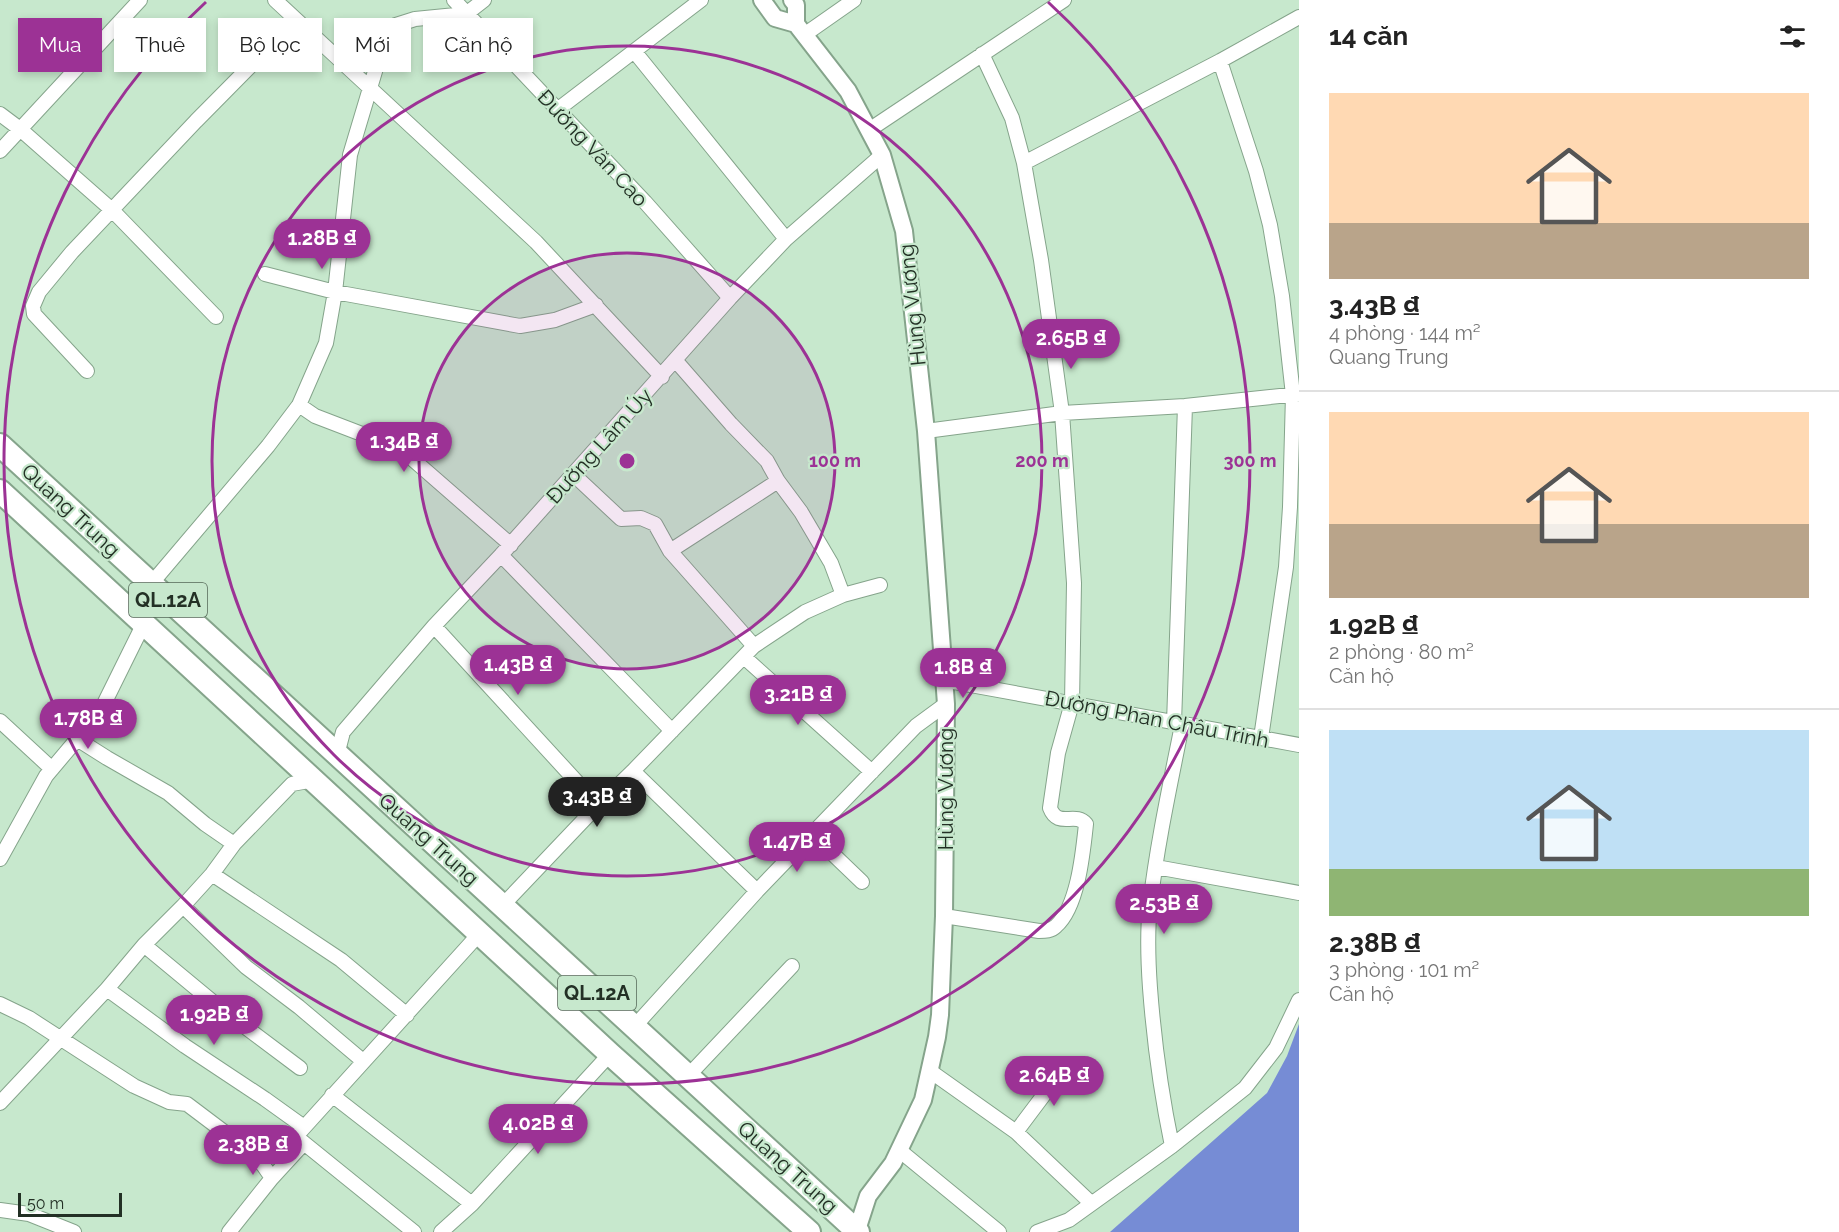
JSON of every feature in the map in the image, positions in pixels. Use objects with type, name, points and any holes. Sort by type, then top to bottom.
[{"type":"highway","name":"Quang Trung","points":[[0,445],[857,1231]]},
{"type":"highway","name":"Quang Trung","points":[[0,491],[610,1054],[808,1232]]},
{"type":"highway","points":[[314,780],[337,755]]},
{"type":"highway","points":[[610,1054],[634,1027]]},
{"type":"street","points":[[0,151],[140,0]]},
{"type":"street","points":[[275,0],[294,18]]},
{"type":"street","name":"Đường Văn Cao","points":[[454,0],[645,202],[730,298]]},
{"type":"street","points":[[151,584],[268,446],[299,405],[326,343],[335,292],[350,155],[369,88],[390,30],[396,25],[416,19],[466,14],[484,0]]},
{"type":"street","points":[[557,110],[701,0]]},
{"type":"street","points":[[762,0],[775,18],[800,29]]},
{"type":"street","points":[[792,0],[796,5],[800,29]]},
{"type":"street","points":[[800,29],[854,0]]},
{"type":"street","points":[[868,130],[1064,0]]},
{"type":"street","points":[[1024,163],[1221,61],[1299,17]]},
{"type":"street","name":"Hùng Vương","points":[[800,29],[848,91],[882,155],[904,231],[926,431],[946,704],[944,916],[940,1015],[930,1071],[922,1100],[893,1163],[868,1196],[857,1231]]},
{"type":"street","points":[[322,44],[536,242],[662,377]]},
{"type":"street","points":[[634,51],[786,239]]},
{"type":"street","points":[[944,916],[1038,931],[1049,931],[1056,927],[1070,908],[1086,824],[1079,819],[1056,818],[1052,813],[1050,802],[1058,753],[1072,703],[1074,583],[1062,413],[1041,260],[1024,163],[1012,118],[982,54]]},
{"type":"street","points":[[1221,61],[1266,207],[1296,394],[1286,567],[1261,738]]},
{"type":"street","points":[[87,371],[34,314],[33,306],[39,292],[72,252],[246,72]]},
{"type":"street","points":[[0,114],[112,210],[216,317]]},
{"type":"street","name":"Đường Lâm Úy","points":[[337,755],[343,732],[434,626],[662,377],[730,298],[786,239],[882,155]]},
{"type":"street","points":[[265,274],[335,292],[520,326],[555,320],[596,305]]},
{"type":"street","points":[[675,361],[724,417],[767,461],[831,563],[843,595]]},
{"type":"street","points":[[926,431],[1062,413],[1185,406],[1296,394]]},
{"type":"street","points":[[299,405],[315,416],[401,449],[511,544]]},
{"type":"street","points":[[1172,1146],[1153,1035],[1148,948],[1150,906],[1178,724],[1185,406]]},
{"type":"street","points":[[573,474],[621,519],[641,518],[654,524],[670,551],[754,646]]},
{"type":"street","points":[[670,551],[778,481]]},
{"type":"street","points":[[501,555],[672,731]]},
{"type":"street","points":[[502,906],[754,646],[805,612],[843,595],[880,585]]},
{"type":"street","points":[[0,860],[46,776],[100,712],[144,623]]},
{"type":"street","points":[[434,626],[578,786],[598,805]]},
{"type":"street","points":[[744,657],[872,772]]},
{"type":"street","name":"Đường Phan Châu Trinh","points":[[943,680],[1299,746]]},
{"type":"street","points":[[634,1027],[757,891],[916,726],[946,704]]},
{"type":"street","points":[[0,721],[52,769]]},
{"type":"street","points":[[77,739],[168,793],[205,824],[234,844]]},
{"type":"street","points":[[633,771],[757,891]]},
{"type":"street","points":[[0,1103],[212,874],[234,844],[292,784],[314,780]]},
{"type":"street","points":[[813,835],[862,882]]},
{"type":"street","points":[[1156,867],[1299,893]]},
{"type":"street","points":[[212,874],[341,960],[407,1015]]},
{"type":"street","points":[[183,906],[246,967],[299,1007],[363,1061]]},
{"type":"street","points":[[414,1232],[298,1137],[332,1095],[480,933]]},
{"type":"street","points":[[144,945],[220,1008],[300,1068]]},
{"type":"street","points":[[688,1076],[792,966]]},
{"type":"street","points":[[106,989],[304,1127]]},
{"type":"street","points":[[1037,1232],[1069,1220],[1172,1146],[1245,1088],[1276,1048],[1299,1000]]},
{"type":"street","points":[[0,1004],[28,1018],[134,1086],[169,1102],[187,1104],[240,1144],[263,1165],[273,1178]]},
{"type":"street","points":[[441,1232],[472,1204],[610,1054]]},
{"type":"street","points":[[1016,1132],[1067,1064]]},
{"type":"street","points":[[930,1071],[1016,1132],[1091,1203]]},
{"type":"street","points":[[332,1095],[472,1204]]},
{"type":"street","points":[[229,1232],[304,1143]]},
{"type":"street","points":[[899,1150],[999,1232]]},
{"type":"street","points":[[0,1210],[39,1217],[74,1232]]},
{"type":"water","points":[[1299,1024],[1299,1232],[1110,1232],[1267,1093],[1287,1056]]}]
